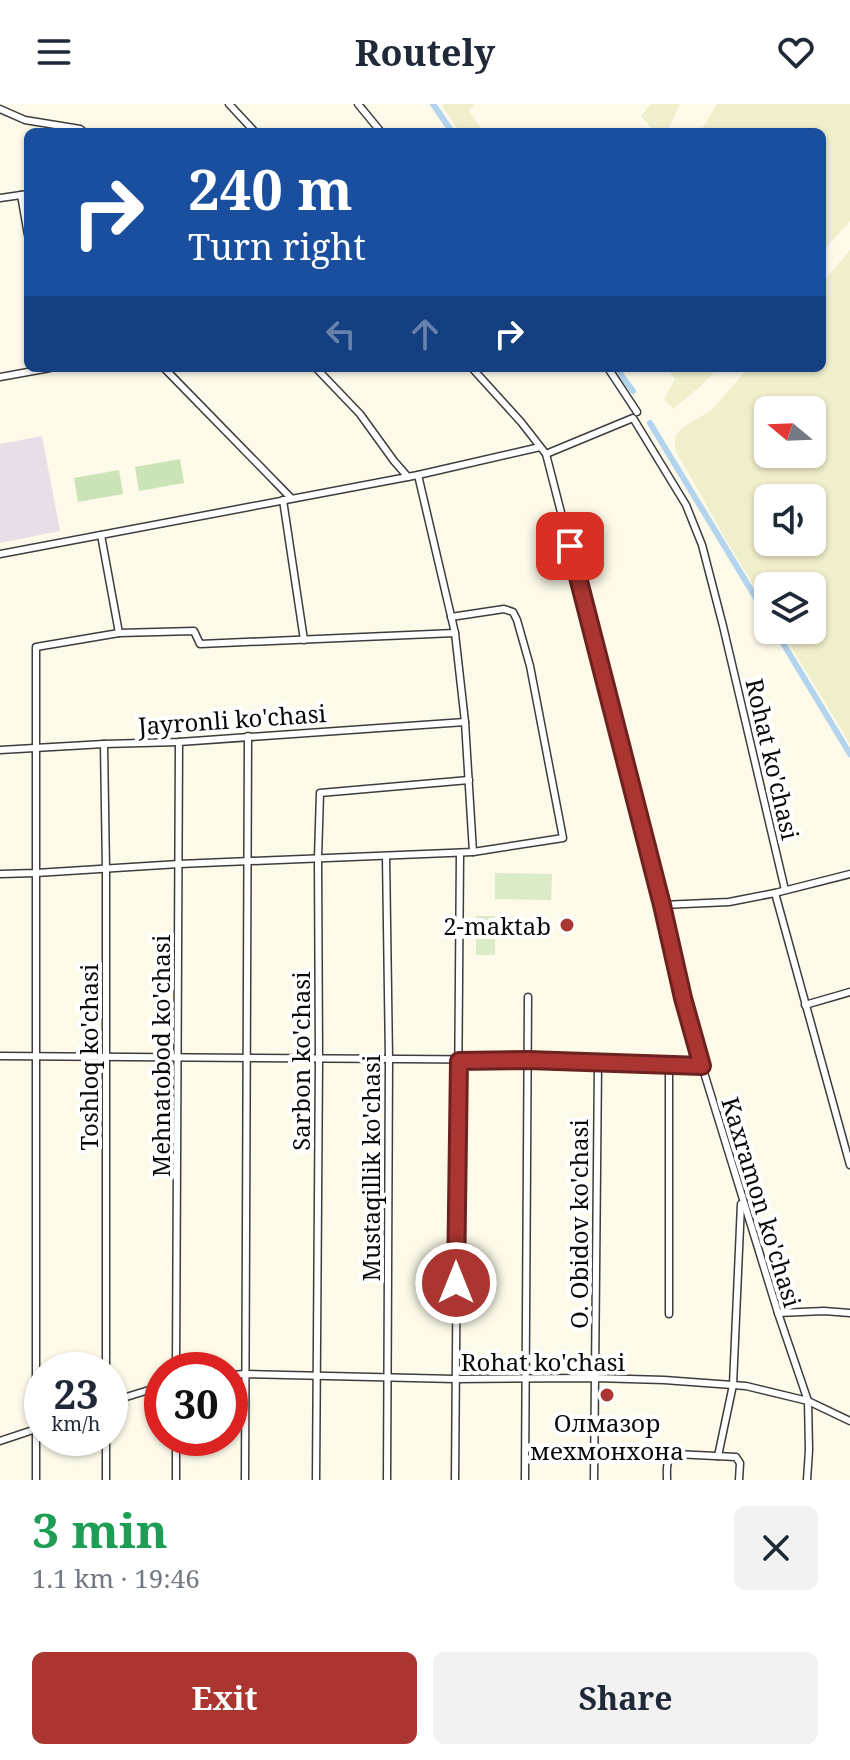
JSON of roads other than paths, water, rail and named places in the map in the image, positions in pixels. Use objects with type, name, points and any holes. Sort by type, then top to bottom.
[{"type":"street","points":[[229,104],[251,128]]},
{"type":"street","points":[[358,104],[378,128]]},
{"type":"street","points":[[0,109],[25,120],[74,128]]},
{"type":"street","points":[[0,198],[24,195]]},
{"type":"street","points":[[0,377],[28,372]]},
{"type":"street","points":[[168,372],[291,498]]},
{"type":"street","points":[[320,372],[360,414],[408,477]]},
{"type":"street","points":[[476,372],[546,454],[635,415]]},
{"type":"street","name":"Rohat ko'chasi","points":[[610,372],[686,505],[702,545],[785,890]]},
{"type":"street","points":[[0,554],[408,477],[540,447]]},
{"type":"street","name":"Kaxramon ko'chasi","points":[[546,454],[683,998],[742,1197],[808,1401],[807,1480]]},
{"type":"street","points":[[418,475],[455,633],[465,722],[473,852]]},
{"type":"street","points":[[283,500],[304,640]]},
{"type":"street","points":[[101,535],[119,633]]},
{"type":"street","points":[[0,874],[460,853],[563,838],[530,666],[513,612],[504,609],[451,617]]},
{"type":"street","points":[[38,1352],[36,647],[119,633],[194,631],[200,644],[455,633]]},
{"type":"street","name":"Jayronli ko'chasi","points":[[0,750],[179,742],[465,722]]},
{"type":"street","points":[[245,1352],[248,736]]},
{"type":"street","name":"Mehnatobod ko'chasi","points":[[176,1352],[179,742]]},
{"type":"street","name":"Toshloq ko'chasi","points":[[104,744],[106,1352]]},
{"type":"street","name":"Sarbon ko'chasi","points":[[316,1480],[320,793],[469,780]]},
{"type":"street","points":[[455,1480],[460,853]]},
{"type":"street","name":"Mustaqillik ko'chasi","points":[[386,856],[389,1060],[387,1480]]},
{"type":"street","points":[[662,905],[729,902],[850,874]]},
{"type":"street","points":[[775,893],[850,1165]]},
{"type":"street","points":[[805,1005],[850,992]]},
{"type":"street","points":[[525,1480],[528,997]]},
{"type":"street","points":[[0,1056],[528,1060],[702,1066]]},
{"type":"street","name":"O. Obidov ko'chasi","points":[[594,1480],[598,1064]]},
{"type":"street","points":[[669,1066],[669,1314]]},
{"type":"street","points":[[718,1456],[733,1385],[742,1197]]},
{"type":"street","points":[[778,1313],[850,1313]]},
{"type":"street","name":"Rohat ko'chasi","points":[[248,1374],[455,1379],[595,1378],[746,1386],[808,1401],[850,1421]]},
{"type":"street","points":[[0,1441],[24,1433]]},
{"type":"street","points":[[667,1480],[667,1463],[675,1454],[738,1459],[739,1480]]},
{"type":"street","points":[[36,1480],[37,1456]]},
{"type":"street","points":[[106,1456],[106,1480]]},
{"type":"street","points":[[176,1456],[176,1480]]},
{"type":"street","points":[[245,1456],[245,1480]]},
{"type":"waterway","points":[[433,104],[449,128]]},
{"type":"waterway","points":[[619,372],[633,391]]},
{"type":"waterway","points":[[650,423],[754,595]]},
{"type":"waterway","points":[[783,644],[850,754]]},
{"type":"place","name":"2-maktab","points":[[567,925]]},
{"type":"place","name":"Олмазор мехмонхона","points":[[607,1395]]}]
